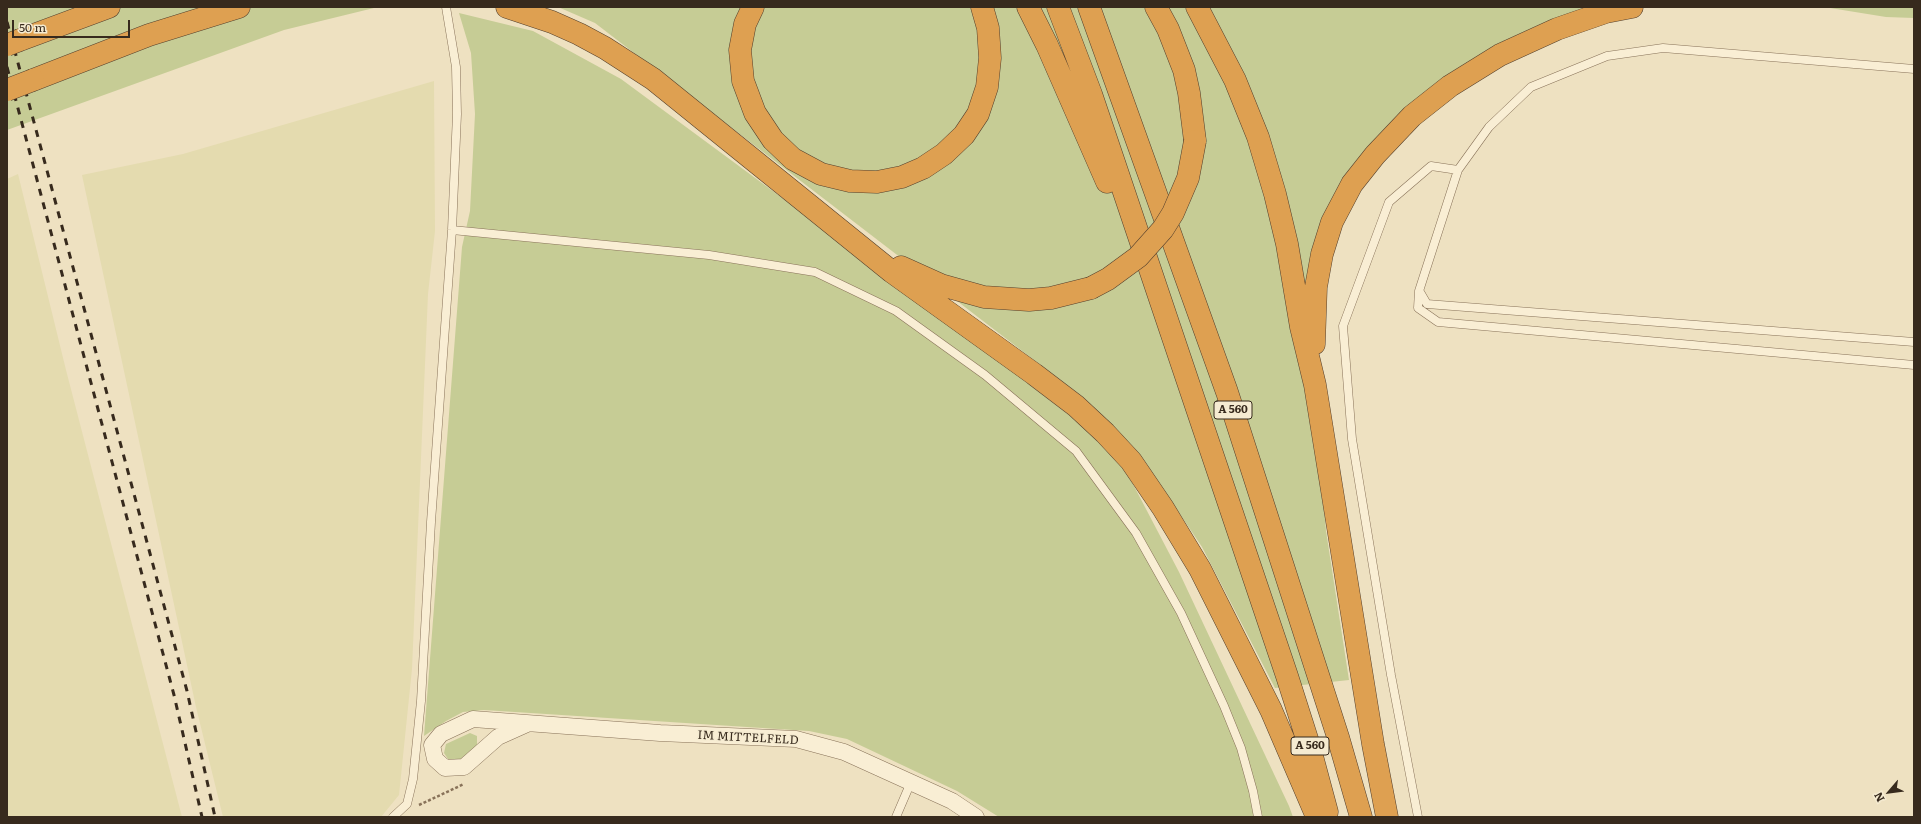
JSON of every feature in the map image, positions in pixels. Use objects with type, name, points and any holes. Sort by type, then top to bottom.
[{"type":"highway","points":[[14,43],[108,7]]},
{"type":"highway","points":[[7,90],[149,36],[239,7]]},
{"type":"highway","points":[[507,7],[572,31],[605,48],[654,79],[892,272],[1034,374],[1076,406],[1105,433],[1130,462],[1163,508],[1200,569],[1271,710],[1317,817]]},
{"type":"highway","points":[[752,7],[745,24],[740,50],[743,81],[755,113],[773,140],[793,159],[821,174],[850,181],[877,182],[902,177],[923,168],[944,154],[964,135],[978,114],[987,87],[990,58],[988,28],[982,7]]},
{"type":"highway","points":[[1028,7],[1047,45],[1161,300]]},
{"type":"highway","name":"A 560","points":[[1058,7],[1091,94],[1287,676],[1309,745],[1329,817]]},
{"type":"highway","name":"A 560","points":[[1089,7],[1227,392],[1338,737],[1361,817]]},
{"type":"highway","points":[[854,242],[896,265],[940,285],[962,293],[984,297],[1029,300],[1058,297],[1091,288],[1108,279],[1138,257],[1163,229],[1173,213],[1188,178],[1195,141],[1189,93],[1184,70],[1168,29],[1156,7]]},
{"type":"highway","points":[[1197,7],[1235,80],[1258,136],[1275,194],[1314,385],[1369,721],[1387,817]]},
{"type":"highway","points":[[1314,385],[1316,287],[1322,254],[1332,222],[1352,184],[1375,155],[1412,116],[1450,86],[1500,55],[1557,29],[1606,12],[1632,7]]},
{"type":"street","name":"IM MITTELFELD","points":[[527,724],[498,737],[464,767],[445,768],[435,759],[432,745],[440,734],[473,719],[660,733],[796,740],[844,752],[952,801],[976,817]]},
{"type":"lane","points":[[393,817],[407,804],[413,778],[421,701],[431,522],[452,230],[457,114],[456,67],[446,7]]},
{"type":"lane","points":[[1914,69],[1662,48],[1607,56],[1531,87],[1489,127],[1458,170],[1419,291],[1418,308],[1438,322],[1914,365]]},
{"type":"lane","points":[[1418,817],[1391,675],[1352,439],[1343,326],[1389,202],[1431,166],[1458,170]]},
{"type":"lane","points":[[452,230],[709,256],[815,272],[896,311],[985,375],[1076,451],[1136,533],[1181,613],[1224,706],[1241,748],[1253,791],[1258,817]]},
{"type":"lane","points":[[1419,291],[1427,304],[1914,342]]},
{"type":"lane","points":[[896,817],[911,782]]},
{"type":"path","points":[[407,804],[419,805],[464,783],[464,767]]},
{"type":"shaded area","points":[[434,81],[435,231],[428,294],[412,669],[399,795],[381,817],[223,817],[196,707],[82,175],[183,154]]},
{"type":"shaded area","points":[[18,174],[66,370],[182,817],[7,817],[7,179]]},
{"type":"green space","points":[[7,7],[378,7],[284,30],[7,130]]},
{"type":"green space","points":[[558,7],[1612,7],[1468,64],[1315,240],[1320,458],[1326,531],[1349,680],[1275,688],[1202,547],[1145,462],[1086,400],[595,23]]},
{"type":"green space","points":[[1824,7],[1914,7],[1914,18],[1886,17]]},
{"type":"green space","points":[[459,13],[533,31],[621,79],[888,276],[1077,421],[1124,467],[1179,572],[1293,817],[999,817],[957,791],[847,739],[809,731],[484,710],[463,712],[446,721],[424,736],[462,247],[470,211],[475,114],[471,53]]},
{"type":"green space","points":[[470,733],[477,736],[477,746],[460,760],[448,759],[444,753],[446,744]]},
{"type":"railway","points":[[7,22],[187,691],[215,817]]},
{"type":"railway","points":[[7,67],[174,695],[202,817]]}]
